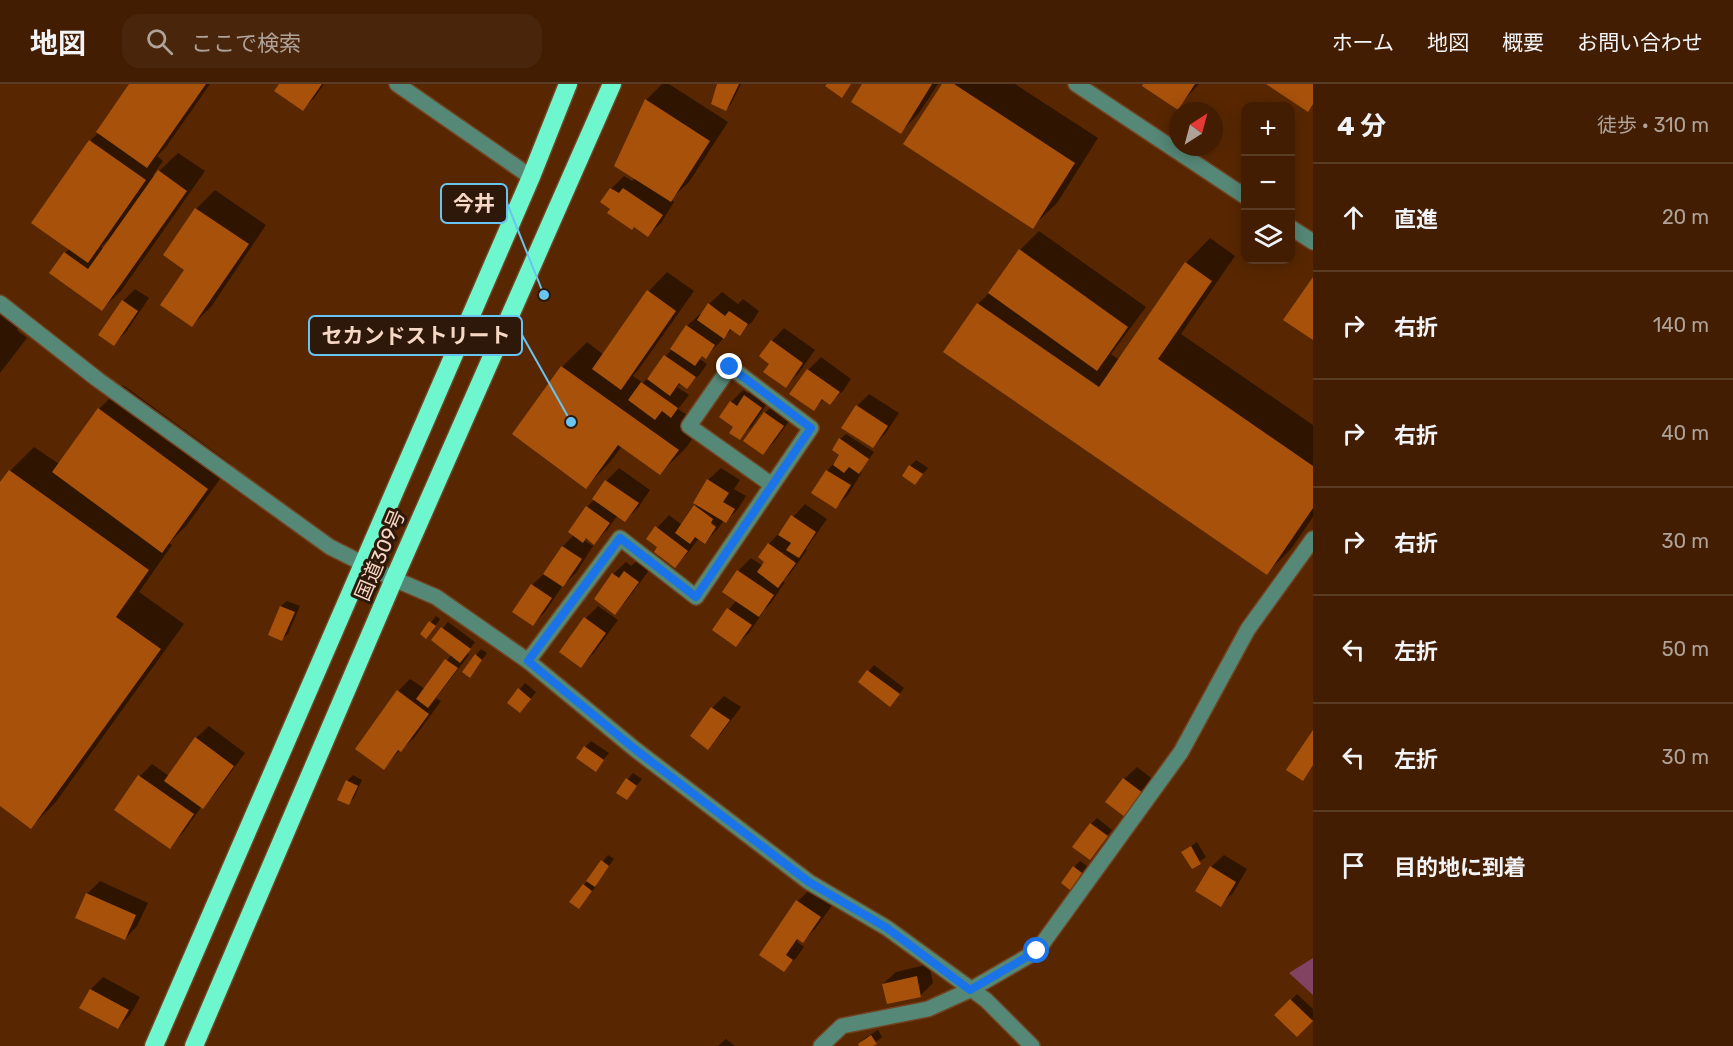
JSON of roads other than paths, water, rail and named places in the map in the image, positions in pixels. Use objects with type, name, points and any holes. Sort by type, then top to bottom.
[{"type":"highway","name":"国道309号","points":[[154,1046],[531,177],[568,84]]},
{"type":"highway","name":"国道309号","points":[[194,1046],[394,579],[612,84]]},
{"type":"street","points":[[397,84],[531,177]]},
{"type":"street","points":[[1076,84],[1241,194]]},
{"type":"street","points":[[1295,230],[1313,242]]},
{"type":"street","points":[[0,303],[97,379],[330,547],[436,597],[528,661],[636,750],[809,882],[887,928],[986,1000],[1032,1046]]},
{"type":"street","points":[[528,661],[620,538],[696,597],[811,428],[730,367],[689,426],[772,485]]},
{"type":"street","points":[[821,1046],[842,1026],[928,1009],[970,990],[1037,951],[1181,752],[1248,629],[1313,539]]},
{"type":"place","name":"今井","points":[[544,295]]},
{"type":"place","name":"セカンドストリート","points":[[571,422]]}]
